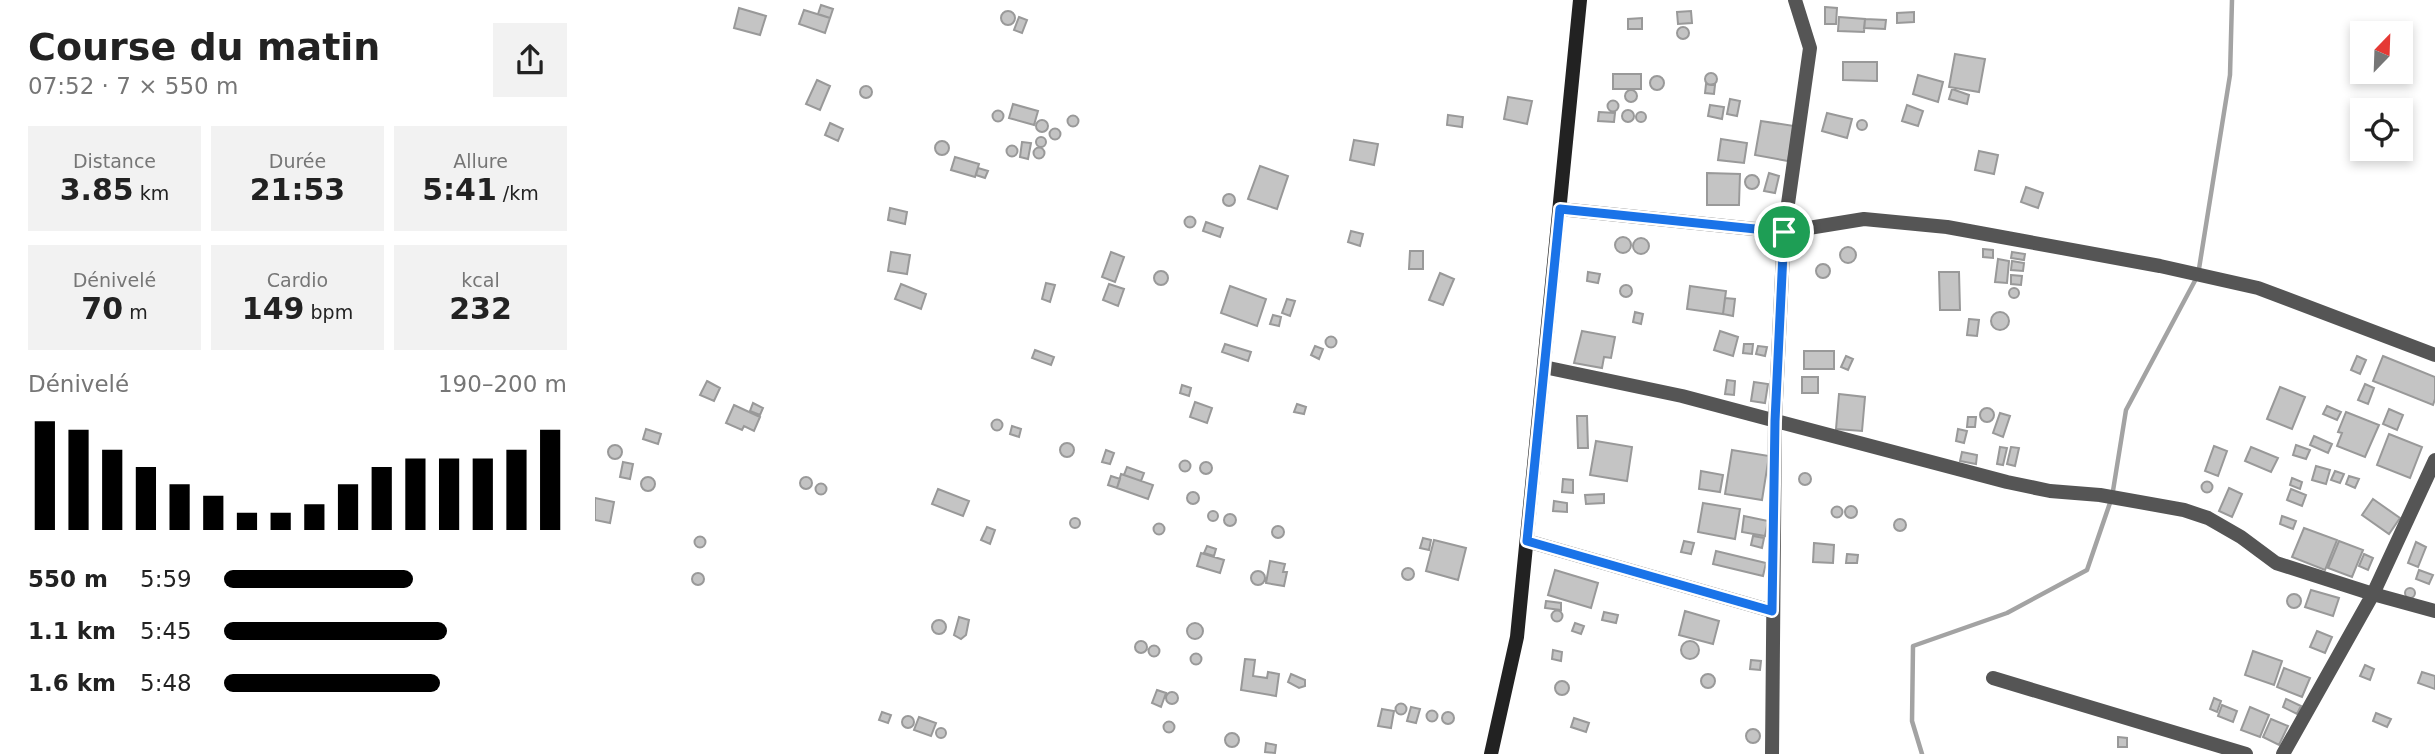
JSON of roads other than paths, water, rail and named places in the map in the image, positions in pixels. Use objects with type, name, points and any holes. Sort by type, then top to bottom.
[{"type":"street","points":[[1491,754],[1517,637],[1580,0]]},
{"type":"street","points":[[1772,754],[1775,421],[1784,232],[1810,48],[1795,0]]},
{"type":"street","points":[[1560,209],[1784,232],[1864,219],[1947,227],[2160,266],[2258,288],[2435,355]]},
{"type":"street","points":[[1544,367],[1682,396],[2007,482],[2050,491],[2100,495],[2183,510],[2208,518],[2241,537],[2276,563],[2435,611]]},
{"type":"street","points":[[2283,754],[2373,594],[2435,460]]},
{"type":"street","points":[[1527,541],[1772,611]]},
{"type":"street","points":[[1993,678],[2246,754]]},
{"type":"waterway","points":[[1922,754],[1912,721],[1913,646],[2007,613],[2087,570],[2112,497],[2126,410],[2198,275],[2230,75],[2232,0]]}]
